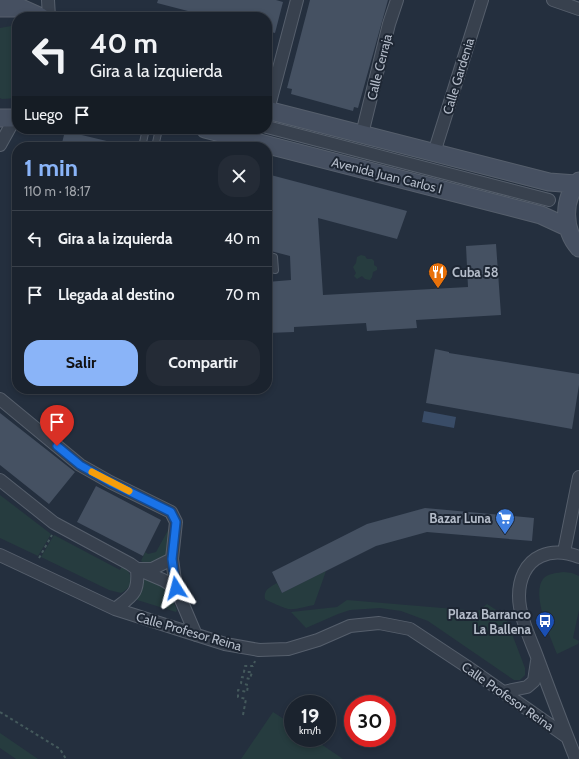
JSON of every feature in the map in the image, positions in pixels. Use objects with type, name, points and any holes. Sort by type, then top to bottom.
[{"type":"street","points":[[4,0],[0,7],[21,8],[30,12]]},
{"type":"street","points":[[48,0],[48,12]]},
{"type":"street","points":[[272,92],[297,0]]},
{"type":"street","name":"Calle Cerraja","points":[[362,134],[389,24],[397,0]]},
{"type":"street","name":"Calle Gardenia","points":[[434,152],[482,0]]},
{"type":"street","points":[[553,0],[579,9]]},
{"type":"street","points":[[272,111],[549,182],[578,182]]},
{"type":"street","points":[[0,145],[11,118]]},
{"type":"street","name":"Avenida Juan Carlos I","points":[[272,128],[549,200]]},
{"type":"street","name":"Avenida Juan Carlos I","points":[[225,134],[256,142]]},
{"type":"street","name":"Avenida Juan Carlos I","points":[[272,146],[541,215],[568,227]]},
{"type":"street","points":[[578,182],[569,197],[566,212],[568,227],[574,243],[579,248]]},
{"type":"street","points":[[0,399],[80,465],[110,482],[171,512],[176,522],[172,559],[176,588],[196,635]]},
{"type":"street","points":[[564,552],[579,478]]},
{"type":"street","points":[[0,480],[54,523],[137,569],[163,580],[176,588]]},
{"type":"street","points":[[576,759],[525,624],[519,597],[522,574],[537,557],[553,552],[564,552],[579,557]]},
{"type":"street","name":"Calle Profesor Reina","points":[[0,555],[115,609],[225,644],[259,650],[288,649],[318,640],[350,626],[379,623],[410,629],[567,737]]},
{"type":"street","points":[[137,569],[152,569],[172,559]]},
{"type":"street","points":[[115,609],[132,595],[138,584],[137,569]]},
{"type":"street","points":[[503,692],[527,687],[534,681],[537,671],[537,658]]},
{"type":"lane","points":[[272,257],[274,258],[275,270]]},
{"type":"path","points":[[39,558],[52,534]]},
{"type":"path","points":[[243,715],[246,699],[238,697],[238,690],[247,692],[248,685],[241,683],[242,677],[250,679],[252,672],[244,672],[245,666],[253,666],[255,661],[250,660]]},
{"type":"path","points":[[0,712],[60,749],[66,759]]},
{"type":"green space","points":[[12,26],[12,98],[0,98],[0,28]]},
{"type":"green space","points":[[361,255],[365,256],[367,259],[372,259],[374,261],[374,265],[377,267],[377,270],[373,272],[370,280],[365,279],[362,276],[357,279],[354,276],[356,273],[353,267],[356,263],[357,257]]},
{"type":"green space","points":[[0,495],[51,534],[38,556],[0,538]]},
{"type":"green space","points":[[172,523],[168,556],[152,564],[141,561],[145,552],[148,554],[156,552]]},
{"type":"green space","points":[[54,535],[120,570],[122,565],[126,568],[131,579],[129,587],[121,593],[109,590],[41,557]]},
{"type":"green space","points":[[326,571],[314,605],[288,609],[265,599],[266,591],[277,583],[282,593]]},
{"type":"green space","points":[[564,572],[579,576],[579,610],[573,638],[579,641],[578,644],[557,654],[543,616],[539,595],[540,586],[543,579],[553,574]]},
{"type":"green space","points":[[143,578],[167,587],[177,610],[176,612],[134,599],[141,589]]},
{"type":"green space","points":[[347,600],[478,611],[487,604],[501,613],[507,621],[525,668],[525,675],[520,680],[514,680],[428,621],[401,611],[380,608],[350,610],[306,628],[291,612],[337,607]]},
{"type":"green space","points":[[273,712],[284,719],[284,747],[325,747],[343,759],[241,759]]},
{"type":"green space","points":[[0,733],[38,759],[16,759],[0,748]]},
{"type":"water","points":[[424,411],[456,417],[454,428],[422,422]]},
{"type":"building","points":[[158,0],[276,0],[283,2],[275,33],[272,32],[272,12],[192,12],[157,3]]},
{"type":"building","points":[[310,0],[388,0],[358,108],[354,107],[353,111],[291,94],[292,89],[287,88]]},
{"type":"building","points":[[64,134],[78,134],[111,142],[62,142]]},
{"type":"building","points":[[272,175],[407,211],[397,239],[318,218],[323,295],[468,287],[466,246],[496,244],[501,315],[416,320],[417,328],[367,331],[366,323],[294,327],[294,332],[272,333],[272,282],[291,280],[290,256],[272,251]]},
{"type":"building","points":[[435,349],[449,353],[579,374],[579,385],[572,429],[426,403]]},
{"type":"building","points":[[0,413],[75,472],[49,504],[0,465]]},
{"type":"building","points":[[96,486],[161,520],[143,556],[77,522]]},
{"type":"building","points":[[425,508],[534,518],[532,541],[427,532],[376,546],[282,593],[272,572],[367,524]]},
{"type":"slow traffic","points":[[92,472],[129,491]]},
{"type":"place","name":"Cuba 58","points":[[438,289]]},
{"type":"place","name":"Bazar Luna","points":[[505,535]]},
{"type":"place","name":"Plaza Barranco La Ballena","points":[[545,638]]},
{"type":"route","points":[[57,446],[80,465],[110,482],[171,512],[176,522],[172,559],[176,588]]}]
